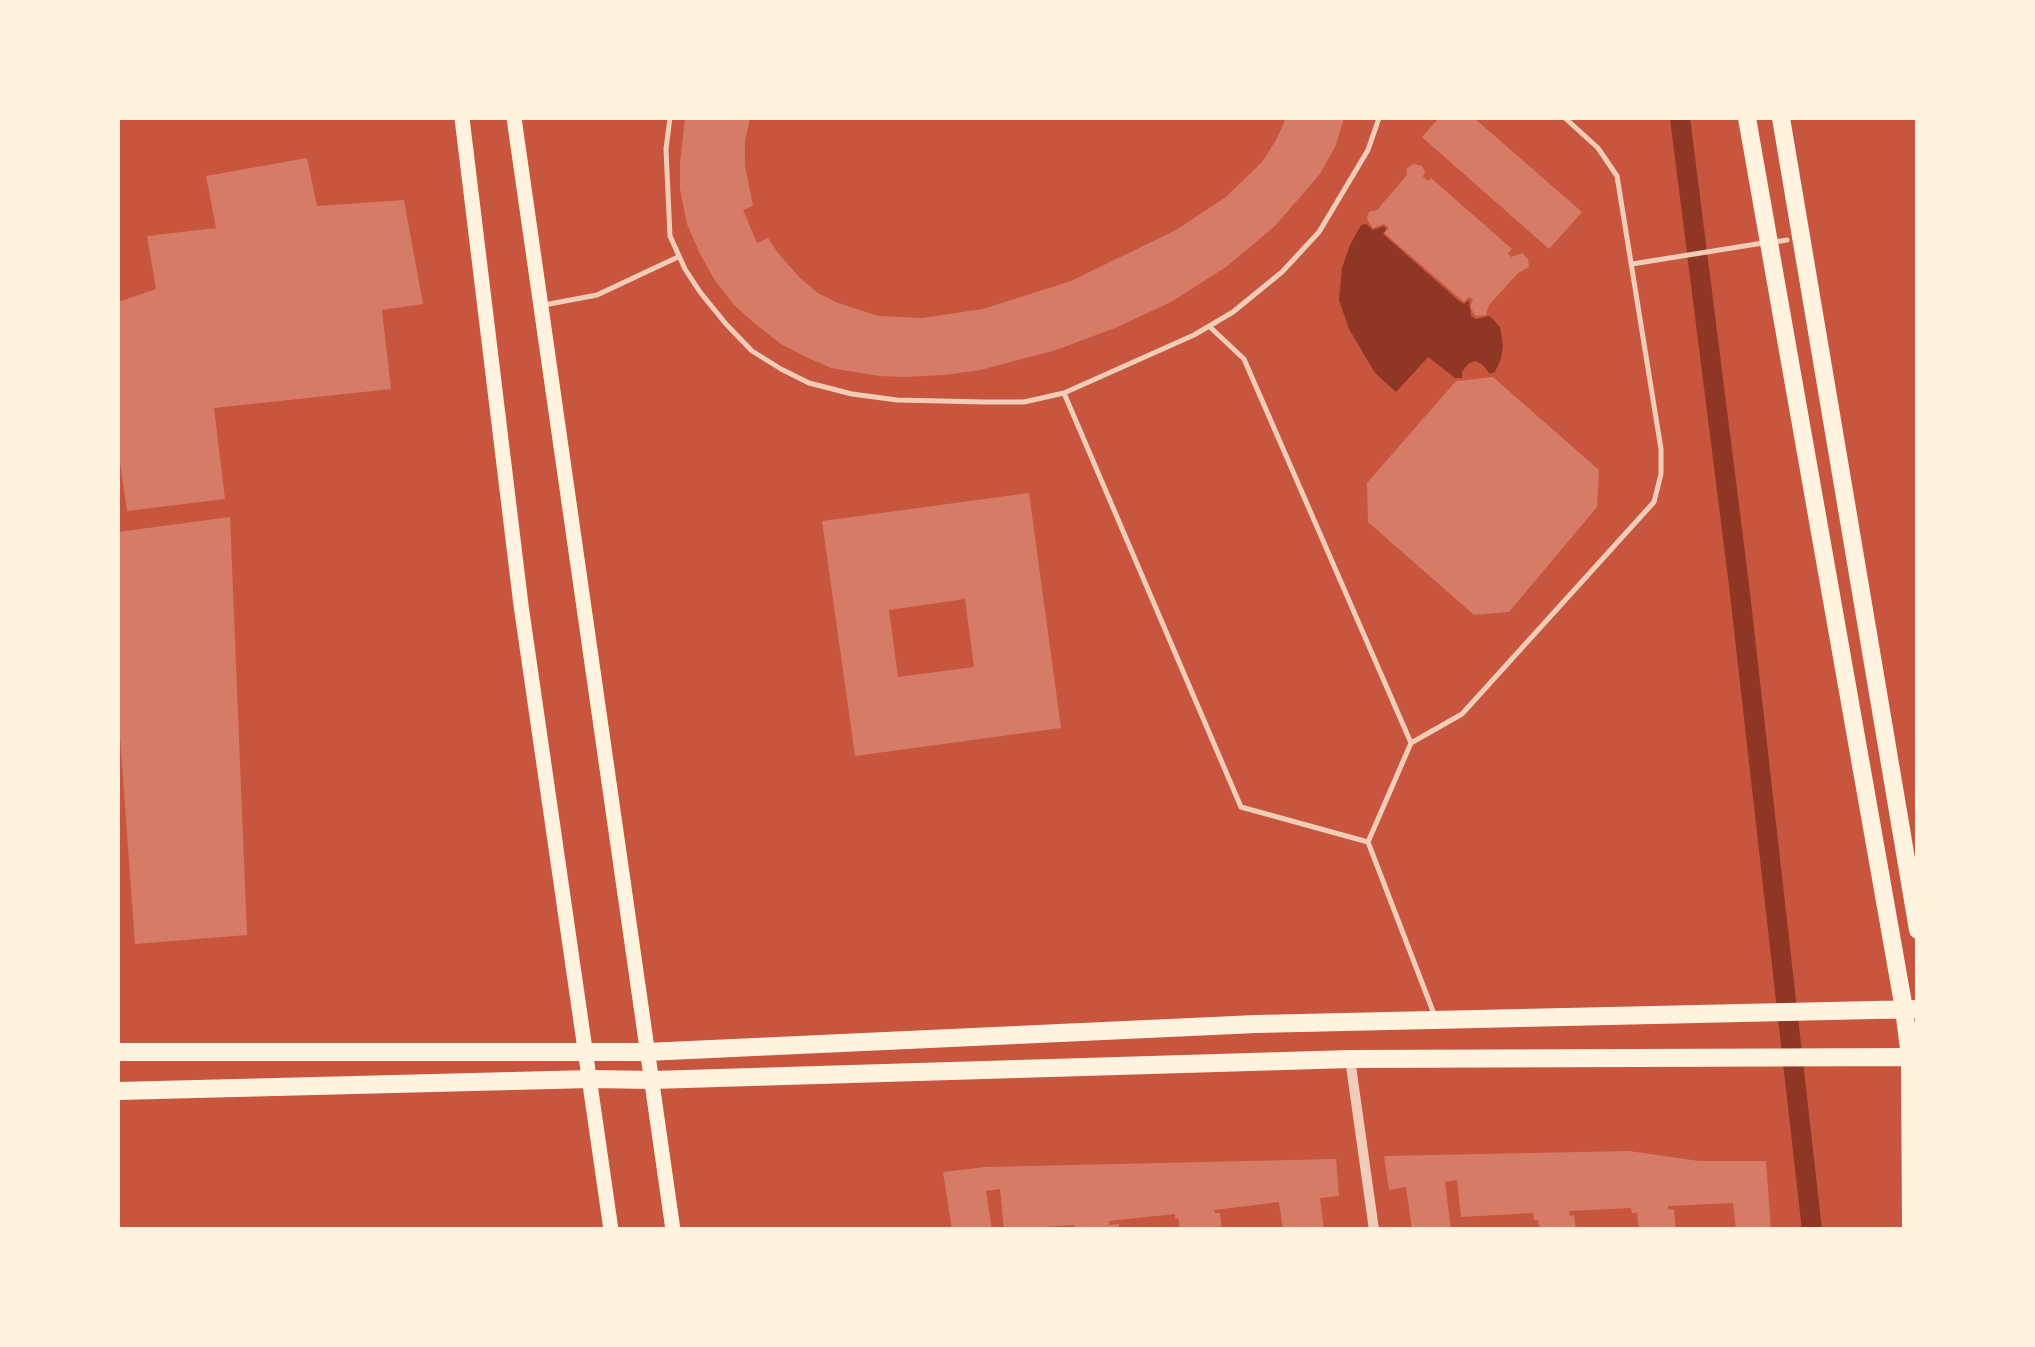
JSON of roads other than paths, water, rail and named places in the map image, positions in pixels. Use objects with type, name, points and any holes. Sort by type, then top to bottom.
[{"type":"main road","points":[[462,118],[521,605],[611,1230]]},
{"type":"main road","points":[[514,118],[673,1230]]},
{"type":"main road","points":[[1747,118],[1910,1009],[1914,1057],[1911,1230]]},
{"type":"main road","points":[[1780,118],[1918,930]]},
{"type":"main road","points":[[118,1052],[646,1052],[1256,1024],[1910,1009]]},
{"type":"main road","points":[[118,1091],[1350,1059],[1914,1057]]},
{"type":"street","points":[[1350,1059],[1374,1230]]},
{"type":"lane","points":[[670,118],[666,149],[670,236],[700,292],[752,350],[809,383],[852,394],[897,400],[1024,402],[1102,378],[1210,327],[1233,312],[1282,272],[1319,232],[1368,150],[1379,118]]},
{"type":"lane","points":[[1436,1020],[1368,842],[1411,743],[1462,714],[1654,502],[1661,474],[1662,449],[1617,176],[1598,148],[1564,118]]},
{"type":"lane","points":[[1632,264],[1787,240]]},
{"type":"lane","points":[[541,305],[597,295],[680,256]]},
{"type":"lane","points":[[1210,327],[1244,358],[1411,743]]},
{"type":"lane","points":[[1064,392],[1241,807],[1368,842]]},
{"type":"waterway","points":[[1680,118],[1739,585],[1812,1230]]}]
